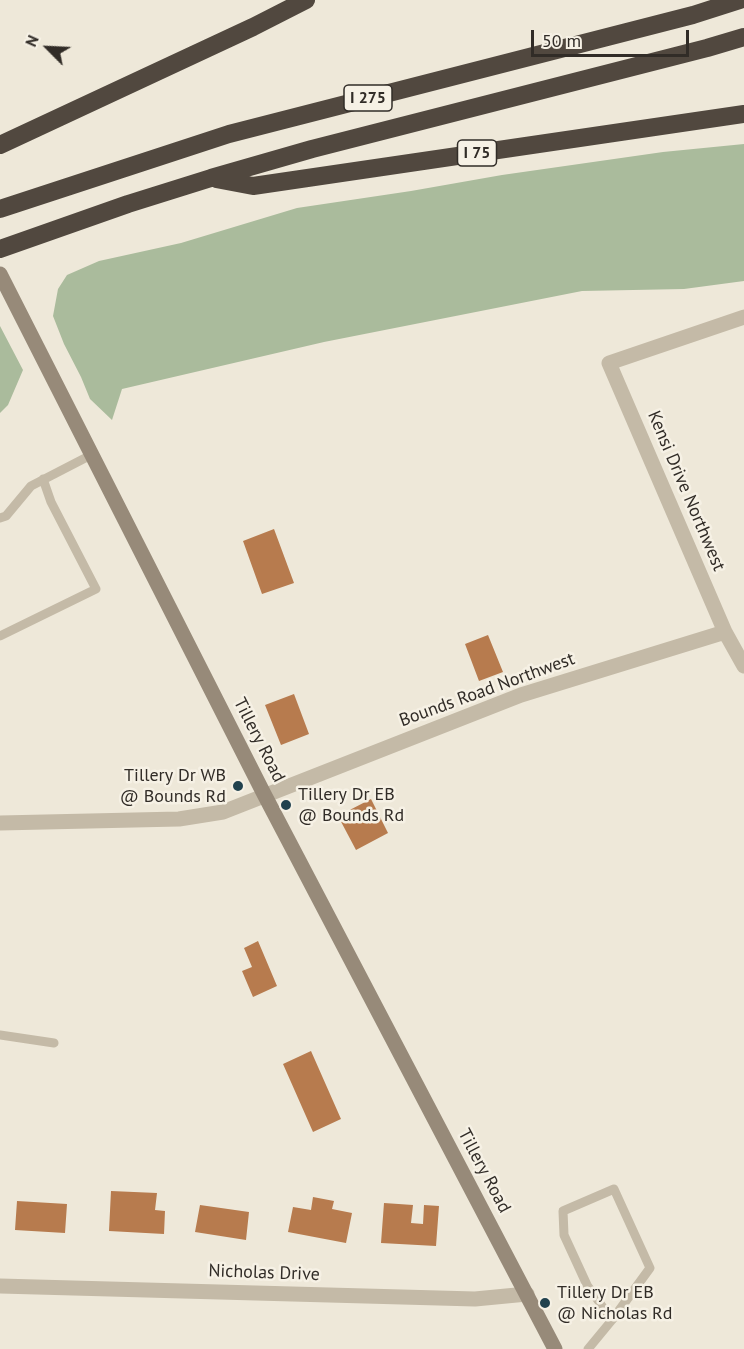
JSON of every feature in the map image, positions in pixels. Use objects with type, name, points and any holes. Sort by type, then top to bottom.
[{"type":"highway","points":[[0,145],[306,0]]},
{"type":"highway","name":"I 275","points":[[0,208],[229,134],[693,15],[740,0]]},
{"type":"highway","name":"I 275","points":[[211,178],[312,149],[744,37]]},
{"type":"highway","name":"I 75","points":[[0,249],[128,204],[211,178],[253,186],[744,114]]},
{"type":"street","name":"Tillery Road","points":[[0,274],[264,794],[555,1349]]},
{"type":"street","name":"Kensi Drive Northwest","points":[[744,317],[609,363],[725,632],[744,666]]},
{"type":"street","name":"Bounds Road Northwest","points":[[0,823],[179,819],[223,812],[521,695],[725,632]]},
{"type":"street","name":"Nicholas Drive","points":[[0,1286],[475,1299],[527,1294]]},
{"type":"lane","points":[[0,518],[6,516],[31,486],[92,455]]},
{"type":"lane","points":[[0,636],[96,589],[51,502],[43,479]]},
{"type":"lane","points":[[0,1035],[54,1042]]},
{"type":"lane","points":[[588,1349],[612,1320],[650,1268],[614,1189],[563,1211],[564,1235],[587,1285],[612,1320]]},
{"type":"green space","points":[[744,144],[744,281],[684,289],[582,291],[324,342],[122,389],[112,420],[90,399],[53,316],[58,289],[67,275],[99,261],[181,243],[297,208],[502,175],[663,152]]},
{"type":"green space","points":[[0,326],[23,370],[8,405],[0,413]]},
{"type":"building","points":[[274,529],[294,583],[262,594],[243,541]]},
{"type":"building","points":[[488,635],[503,672],[479,681],[465,644]]},
{"type":"building","points":[[294,694],[309,734],[281,745],[265,705]]},
{"type":"building","points":[[371,799],[388,833],[356,850],[338,816]]},
{"type":"building","points":[[258,941],[277,986],[253,997],[242,971],[252,967],[244,948]]},
{"type":"building","points":[[311,1051],[341,1119],[313,1132],[283,1064]]},
{"type":"building","points":[[111,1191],[157,1193],[155,1210],[165,1211],[164,1234],[109,1231]]},
{"type":"building","points":[[313,1197],[334,1201],[332,1209],[352,1213],[346,1243],[288,1232],[293,1207],[311,1210]]},
{"type":"building","points":[[17,1201],[67,1204],[65,1233],[15,1230]]},
{"type":"building","points":[[384,1203],[413,1205],[411,1223],[423,1224],[424,1205],[439,1206],[436,1246],[381,1243]]},
{"type":"building","points":[[200,1205],[249,1212],[246,1240],[195,1232]]},
{"type":"place","name":"Tillery Dr WB @ Bounds Rd","points":[[238,786]]},
{"type":"place","name":"Tillery Dr EB @ Bounds Rd","points":[[286,805]]},
{"type":"place","name":"Tillery Dr EB @ Nicholas Rd","points":[[545,1303]]}]
